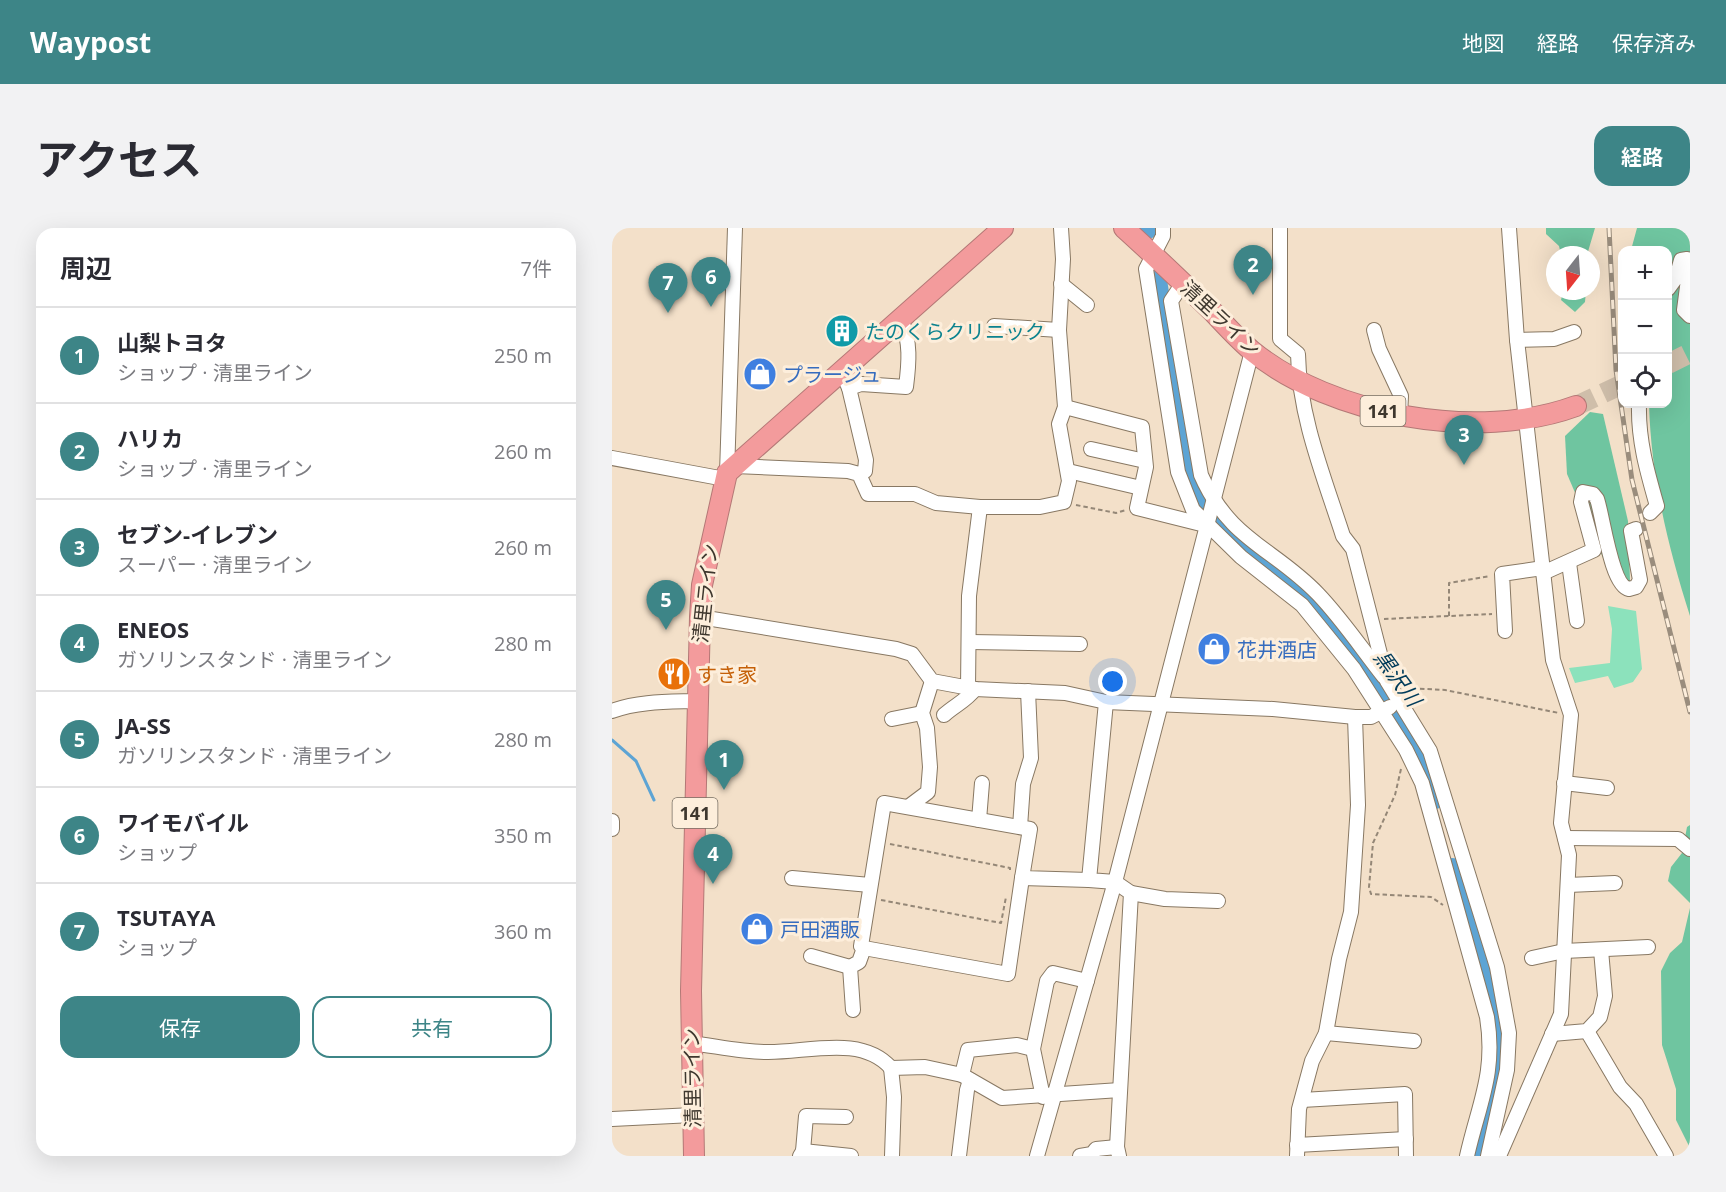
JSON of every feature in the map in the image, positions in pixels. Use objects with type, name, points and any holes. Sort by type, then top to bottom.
[{"type":"highway","points":[[729,473],[845,380],[901,319],[1003,228]]},
{"type":"highway","name":"清里ライン","points":[[1133,232],[1152,254],[1252,351],[1299,380],[1350,403],[1400,415],[1473,423],[1526,418],[1576,406]]},
{"type":"highway","name":"清里ライン","points":[[694,1156],[691,1043],[700,616],[702,585],[729,473]]},
{"type":"street","points":[[729,473],[735,228]]},
{"type":"street","points":[[859,474],[868,494],[915,494],[936,502],[980,507],[1040,507],[1064,502],[1069,481],[1059,424],[1065,407],[1059,330],[1063,259],[1061,228]]},
{"type":"street","points":[[1163,228],[1163,236],[1146,269],[1177,393],[1201,475],[1212,500],[1275,572],[1328,638],[1391,699]]},
{"type":"street","points":[[1280,228],[1278,331],[1280,339],[1298,354],[1299,380],[1308,425],[1343,536],[1353,549],[1406,750],[1444,831],[1497,967],[1508,1015],[1507,1070],[1488,1156]]},
{"type":"street","points":[[1499,1156],[1561,1014],[1569,855],[1561,823],[1571,715],[1553,660],[1517,340],[1509,228]]},
{"type":"street","points":[[1672,284],[1681,260],[1688,259],[1690,264],[1684,310],[1690,316]]},
{"type":"street","points":[[1183,283],[1171,301],[1177,393],[1178,472],[1187,498],[1205,525]]},
{"type":"street","points":[[1061,284],[1087,305]]},
{"type":"street","points":[[612,458],[729,473],[848,471],[859,474],[865,471],[866,460],[845,380],[861,384],[906,387],[910,355],[901,319]]},
{"type":"street","points":[[994,326],[1059,330]]},
{"type":"street","points":[[1374,330],[1379,349],[1401,396],[1400,415]]},
{"type":"street","points":[[1517,340],[1554,339],[1574,333]]},
{"type":"street","points":[[1037,1156],[1048,1097],[1087,981],[1115,882],[1205,525],[1252,351]]},
{"type":"street","points":[[1065,407],[1142,427],[1145,461],[1137,508],[1205,525],[1275,572],[1318,593],[1344,626],[1391,699],[1430,751],[1460,918],[1487,1017],[1492,1045],[1489,1073],[1467,1156]]},
{"type":"street","points":[[1639,408],[1638,428],[1643,459],[1657,506],[1650,513]]},
{"type":"street","points":[[1090,449],[1145,461]]},
{"type":"street","points":[[1068,471],[1141,488]]},
{"type":"street","points":[[1505,631],[1502,574],[1543,571],[1569,563],[1594,550],[1581,502],[1583,492],[1593,494],[1597,499],[1607,549],[1621,584],[1629,589],[1636,586],[1640,580],[1631,531],[1635,529]]},
{"type":"street","points":[[944,715],[955,705],[967,700],[972,689],[969,596],[980,507]]},
{"type":"street","points":[[1569,563],[1577,621]]},
{"type":"street","points":[[700,616],[896,649],[912,654],[932,681],[972,689],[1065,693],[1106,702],[1273,709],[1356,717],[1371,717],[1391,699]]},
{"type":"street","points":[[1328,638],[1344,626]]},
{"type":"street","points":[[970,642],[1080,644]]},
{"type":"street","points":[[908,807],[928,792],[930,767],[927,728],[922,713],[932,681]]},
{"type":"street","points":[[1020,827],[1023,784],[1031,758],[1028,691]]},
{"type":"street","points":[[612,711],[638,704],[698,700]]},
{"type":"street","points":[[1089,880],[1106,702]]},
{"type":"street","points":[[892,719],[922,713]]},
{"type":"street","points":[[1356,717],[1358,805],[1351,912],[1339,959],[1326,1033],[1312,1061],[1302,1100],[1297,1150],[1406,1139]]},
{"type":"street","points":[[979,820],[982,783]]},
{"type":"street","points":[[1564,783],[1607,788]]},
{"type":"street","points":[[884,803],[1020,827],[1030,829],[1016,879],[1020,895],[1008,974],[861,946],[884,803]]},
{"type":"street","points":[[612,821],[612,829]]},
{"type":"street","points":[[1565,838],[1678,839],[1690,849]]},
{"type":"street","points":[[792,878],[869,891]]},
{"type":"street","points":[[1016,879],[1115,882],[1131,893],[1165,899],[1218,901]]},
{"type":"street","points":[[1568,885],[1615,883]]},
{"type":"street","points":[[1080,1156],[1092,1154],[1096,1149],[1118,1152],[1123,1009],[1131,893]]},
{"type":"street","points":[[1532,958],[1564,951],[1648,947]]},
{"type":"street","points":[[811,956],[850,967],[859,962],[864,948]]},
{"type":"street","points":[[1552,1034],[1587,1031],[1600,1017],[1605,996],[1601,950]]},
{"type":"street","points":[[850,967],[852,1010]]},
{"type":"street","points":[[1048,1097],[1033,1049],[1047,981],[1053,973],[1087,981]]},
{"type":"street","points":[[1587,1031],[1620,1087],[1636,1104],[1666,1156]]},
{"type":"street","points":[[1326,1033],[1414,1041]]},
{"type":"street","points":[[691,1043],[766,1052],[828,1047],[880,1055],[891,1068],[894,1097],[892,1156]]},
{"type":"street","points":[[958,1156],[967,1090],[968,1050],[1017,1045],[1033,1049]]},
{"type":"street","points":[[891,1068],[925,1067],[966,1078],[1002,1098],[1048,1097],[1120,1090]]},
{"type":"street","points":[[1302,1100],[1405,1094],[1406,1156]]},
{"type":"street","points":[[612,1119],[693,1115]]},
{"type":"street","points":[[846,1117],[806,1116],[802,1154],[851,1156]]},
{"type":"street","points":[[694,1156],[699,1156]]},
{"type":"path","points":[[1064,502],[1116,513],[1137,508]]},
{"type":"path","points":[[1449,616],[1449,583],[1502,574]]},
{"type":"path","points":[[1372,620],[1504,613]]},
{"type":"path","points":[[1391,699],[1445,690],[1571,715]]},
{"type":"path","points":[[1406,750],[1395,795],[1373,843],[1369,887],[1371,894],[1431,897],[1460,918]]},
{"type":"path","points":[[878,841],[1010,868],[1016,879]]},
{"type":"path","points":[[869,891],[1001,924],[1007,892],[1020,895]]},
{"type":"green space","points":[[1546,228],[1595,228],[1590,246],[1559,246],[1546,234]]},
{"type":"green space","points":[[1637,228],[1690,228],[1690,616],[1662,512],[1650,431],[1649,408],[1672,408],[1672,246],[1632,246]]},
{"type":"green space","points":[[1561,300],[1585,300],[1575,312]]},
{"type":"green space","points":[[1590,412],[1603,414],[1628,521],[1630,581],[1613,581],[1567,474],[1565,436]]},
{"type":"green space","points":[[1608,606],[1636,611],[1642,669],[1633,682],[1614,688],[1608,676],[1575,683],[1569,668],[1610,663],[1612,629]]},
{"type":"green space","points":[[1690,825],[1690,903],[1668,881],[1671,867],[1682,853],[1687,827]]},
{"type":"green space","points":[[1690,908],[1690,1148],[1676,1120],[1676,1089],[1662,1045],[1661,971],[1670,953],[1682,942]]},
{"type":"waterway","name":"黒沢川","points":[[1157,280],[1185,459],[1194,494],[1224,531],[1300,592],[1367,674],[1420,754],[1433,800]]},
{"type":"waterway","points":[[612,740],[636,761],[654,800]]},
{"type":"waterway","name":"黒沢川","points":[[1452,868],[1496,1016],[1499,1047],[1474,1156]]},
{"type":"tunnel","points":[[1672,362],[1690,353]]},
{"type":"tunnel","points":[[1576,406],[1618,386]]},
{"type":"railway","points":[[1609,228],[1616,370],[1632,480],[1690,712]]},
{"type":"place","name":"ハリカ","points":[[1253,295]]},
{"type":"place","name":"ワイモバイル","points":[[711,307]]},
{"type":"place","name":"TSUTAYA","points":[[668,313]]},
{"type":"place","name":"たのくらクリニック","points":[[842,331]]},
{"type":"place","name":"プラージュ","points":[[760,374]]},
{"type":"place","name":"セブン-イレブン","points":[[1464,465]]},
{"type":"place","name":"JA-SS","points":[[666,630]]},
{"type":"place","name":"花井酒店","points":[[1214,649]]},
{"type":"place","name":"すき家","points":[[674,674]]},
{"type":"place","name":"山梨トヨタ","points":[[724,790]]},
{"type":"place","name":"ENEOS","points":[[713,884]]},
{"type":"place","name":"戸田酒販","points":[[757,929]]}]
